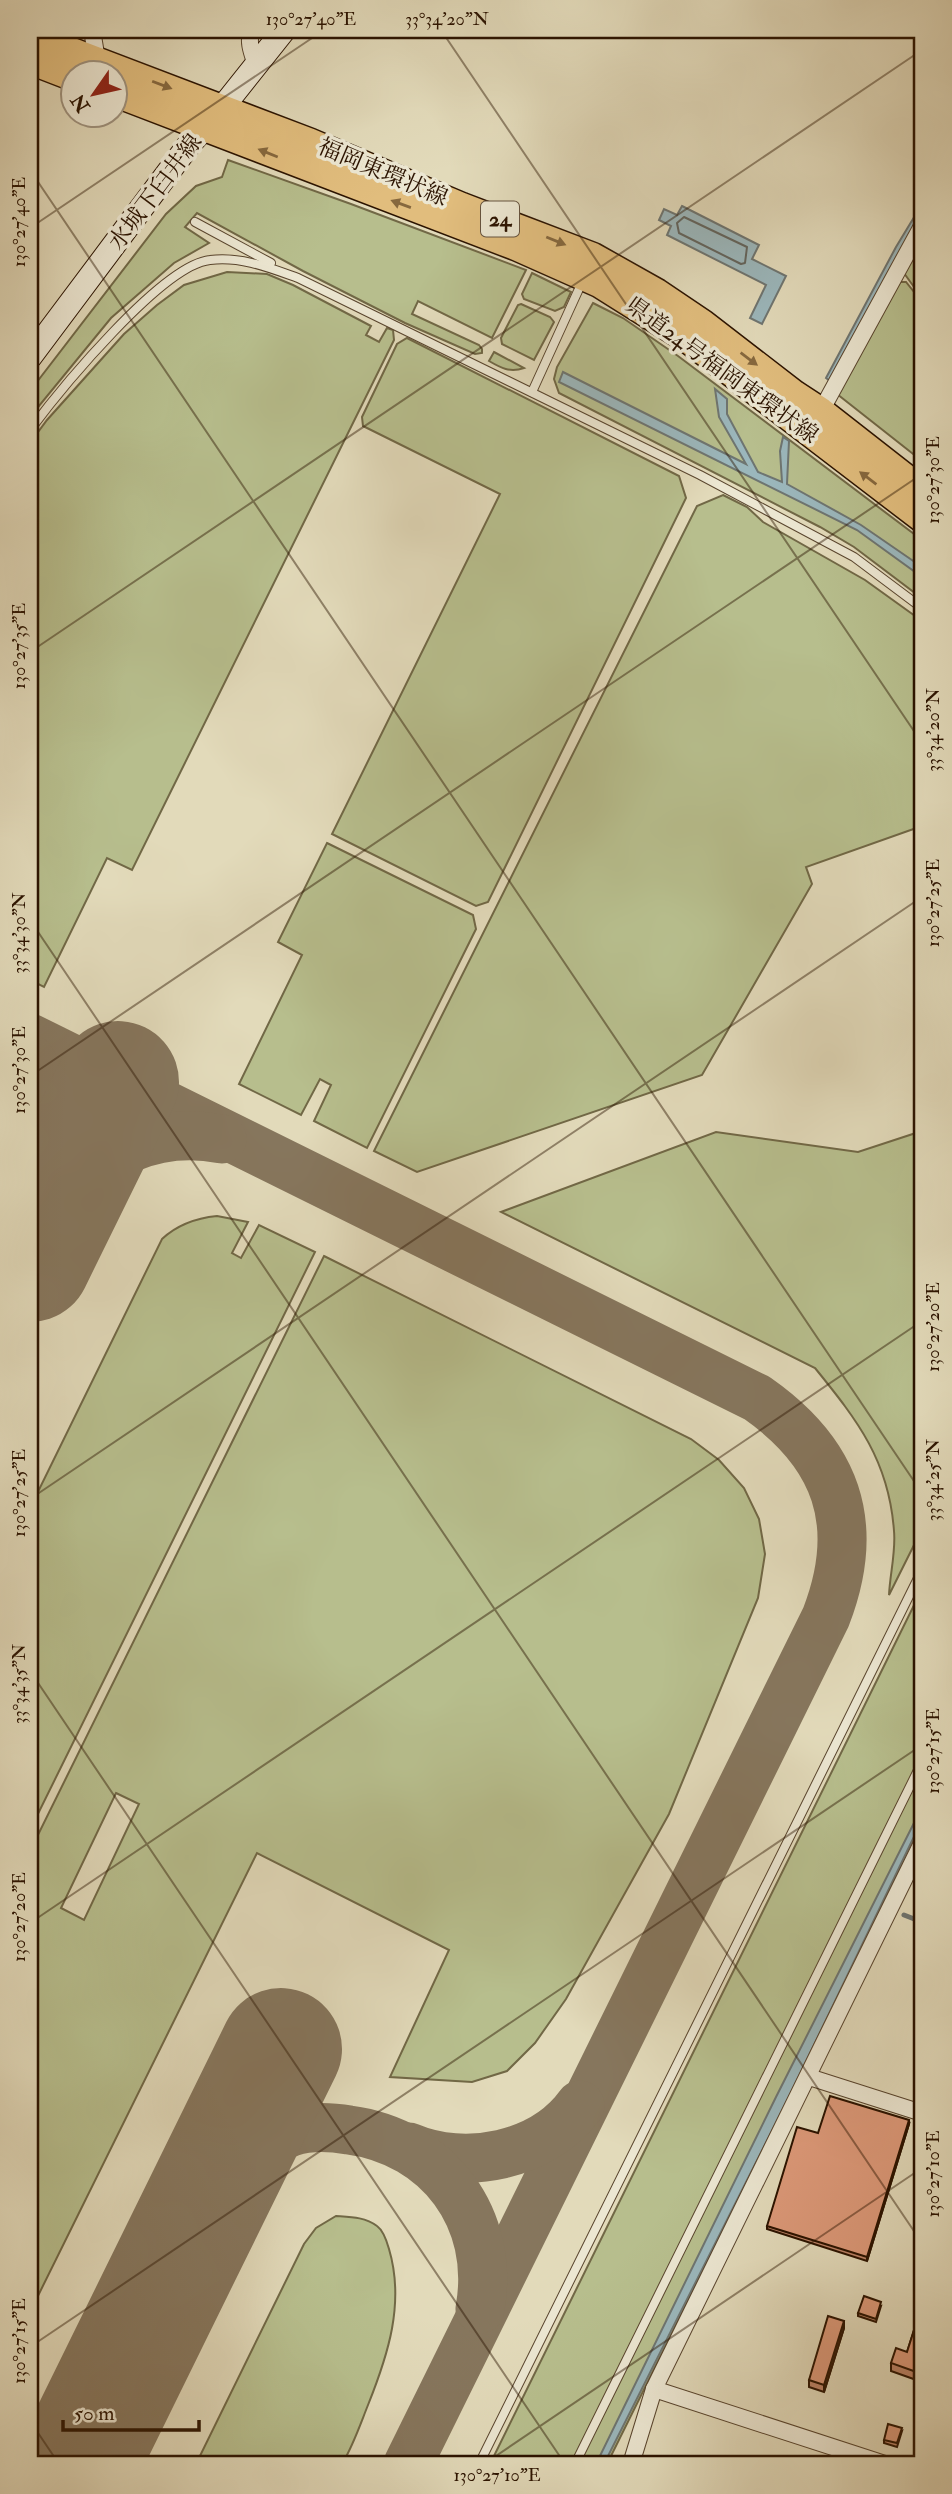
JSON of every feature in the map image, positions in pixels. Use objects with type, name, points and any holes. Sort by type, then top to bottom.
[{"type":"main road","name":"水城下臼井線","points":[[30,357],[202,128],[222,108],[284,30]]},
{"type":"main road","name":"福岡東環状線","points":[[30,34],[97,60]]},
{"type":"main road","points":[[30,61],[60,73]]},
{"type":"main road","name":"福岡東環状線","points":[[130,73],[312,142],[593,256],[657,292],[821,411],[922,490]]},
{"type":"main road","name":"県道24号福岡東環状線","points":[[130,100],[585,276],[688,340],[922,519]]},
{"type":"street","points":[[92,30],[97,60]]},
{"type":"street","points":[[252,30],[250,48],[256,65]]},
{"type":"street","points":[[821,411],[922,226]]},
{"type":"street","points":[[631,2464],[654,2389],[922,1843]]},
{"type":"street","points":[[809,2077],[922,2113]]},
{"type":"street","points":[[654,2389],[885,2464]]},
{"type":"lane","points":[[195,222],[298,278],[700,475],[854,557],[922,608]]},
{"type":"lane","points":[[30,430],[118,326],[179,274],[208,260],[255,262],[298,278]]},
{"type":"lane","points":[[532,391],[585,276]]},
{"type":"lane","points":[[479,2464],[922,1570]]},
{"type":"lane","points":[[575,2464],[922,1762]]},
{"type":"green space","points":[[228,160],[526,270],[492,338],[418,301],[412,314],[479,345],[482,353],[475,354],[405,323],[197,213],[185,227],[209,243],[174,263],[111,318],[30,417],[30,391],[166,214],[196,186],[222,177]]},
{"type":"green space","points":[[922,234],[922,298],[901,269]]},
{"type":"green space","points":[[227,272],[267,274],[371,326],[366,335],[379,342],[387,328],[393,330],[394,340],[132,870],[107,858],[44,987],[30,980],[30,443],[47,420],[124,334],[157,305],[184,285]]},
{"type":"green space","points":[[532,273],[571,292],[564,307],[555,311],[524,299],[522,294]]},
{"type":"green space","points":[[895,282],[906,282],[922,302],[922,461],[837,394]]},
{"type":"green space","points":[[593,303],[623,318],[678,356],[922,540],[922,595],[915,593],[854,547],[820,527],[559,393],[554,379],[557,367]]},
{"type":"green space","points":[[521,304],[550,317],[554,322],[534,360],[502,344],[501,338]]},
{"type":"green space","points":[[407,338],[679,476],[686,498],[488,902],[476,906],[332,834],[500,494],[363,426],[362,417],[397,344]]},
{"type":"green space","points":[[494,352],[524,368],[510,370],[498,366],[489,361]]},
{"type":"green space","points":[[723,495],[747,507],[763,522],[865,580],[922,621],[922,826],[806,867],[812,884],[702,1075],[417,1172],[374,1151],[697,506]]},
{"type":"green space","points":[[327,843],[473,915],[476,929],[367,1148],[314,1121],[331,1085],[320,1079],[301,1115],[239,1084],[302,955],[278,942]]},
{"type":"green space","points":[[922,1131],[922,1529],[889,1595],[894,1539],[886,1483],[858,1424],[815,1368],[501,1212],[716,1132],[858,1152]]},
{"type":"green space","points":[[217,1216],[248,1222],[232,1253],[241,1258],[259,1225],[315,1252],[30,1830],[30,1508],[162,1239],[188,1223]]},
{"type":"green space","points":[[324,1256],[691,1439],[719,1460],[744,1488],[759,1519],[765,1554],[758,1598],[669,1814],[566,1999],[535,2043],[507,2071],[472,2082],[390,2077],[449,1950],[257,1853],[30,2312],[30,1851]],"holes":[[[116,1793],[139,1804],[84,1920],[61,1908]]]},
{"type":"green space","points":[[922,1589],[922,1820],[789,2097],[607,2464],[490,2464]]},
{"type":"green space","points":[[336,2216],[363,2219],[382,2231],[394,2269],[395,2289],[395,2309],[388,2348],[346,2457],[342,2464],[196,2464],[304,2244],[316,2228]]},
{"type":"water","points":[[922,204],[922,216],[830,381],[826,378]]},
{"type":"water","points":[[682,206],[759,245],[752,259],[786,276],[762,324],[750,318],[766,285],[667,235],[671,226],[659,220],[664,209],[677,215]]},
{"type":"water","points":[[563,372],[746,464],[719,417],[715,389],[727,399],[727,414],[758,472],[782,482],[780,451],[783,437],[789,441],[787,484],[861,525],[922,567],[922,577],[857,530],[559,382]]},
{"type":"water","points":[[922,1807],[922,1820],[789,2097],[604,2464],[596,2464],[776,2097]]},
{"type":"building","points":[[830,2096],[909,2120],[867,2257],[767,2226],[797,2127],[818,2133]]},
{"type":"building","points":[[864,2296],[881,2302],[876,2319],[858,2313]]},
{"type":"building","points":[[922,2305],[922,2374],[891,2363],[896,2348],[907,2352]]},
{"type":"building","points":[[828,2316],[844,2321],[824,2385],[809,2380]]},
{"type":"building","points":[[888,2424],[902,2428],[897,2443],[884,2440]]},
{"type":"building","points":[[834,2457],[861,2464],[832,2464]]},
{"type":"waterway","points":[[904,1915],[922,1922]]},
{"type":"taxiway","points":[[30,1038],[757,1398],[807,1443],[823,1467],[835,1494],[841,1522],[842,1551],[837,1583],[826,1617],[408,2464]]},
{"type":"taxiway","points":[[30,1059],[48,1093],[59,1129],[62,1166],[58,1204]]},
{"type":"taxiway","points":[[58,1204],[91,1170],[131,1148],[152,1140],[175,1136],[222,1139]]},
{"type":"taxiway","points":[[409,2147],[454,2158],[502,2154],[546,2136],[580,2105]]},
{"type":"taxiway","points":[[208,2197],[245,2159],[278,2137],[291,2132],[327,2128],[381,2137],[410,2150],[434,2168],[454,2190],[469,2216],[479,2245],[483,2276],[480,2309]]},
{"type":"runway","points":[[30,1261],[118,1082]]},
{"type":"runway","points":[[77,2464],[281,2049]]}]
